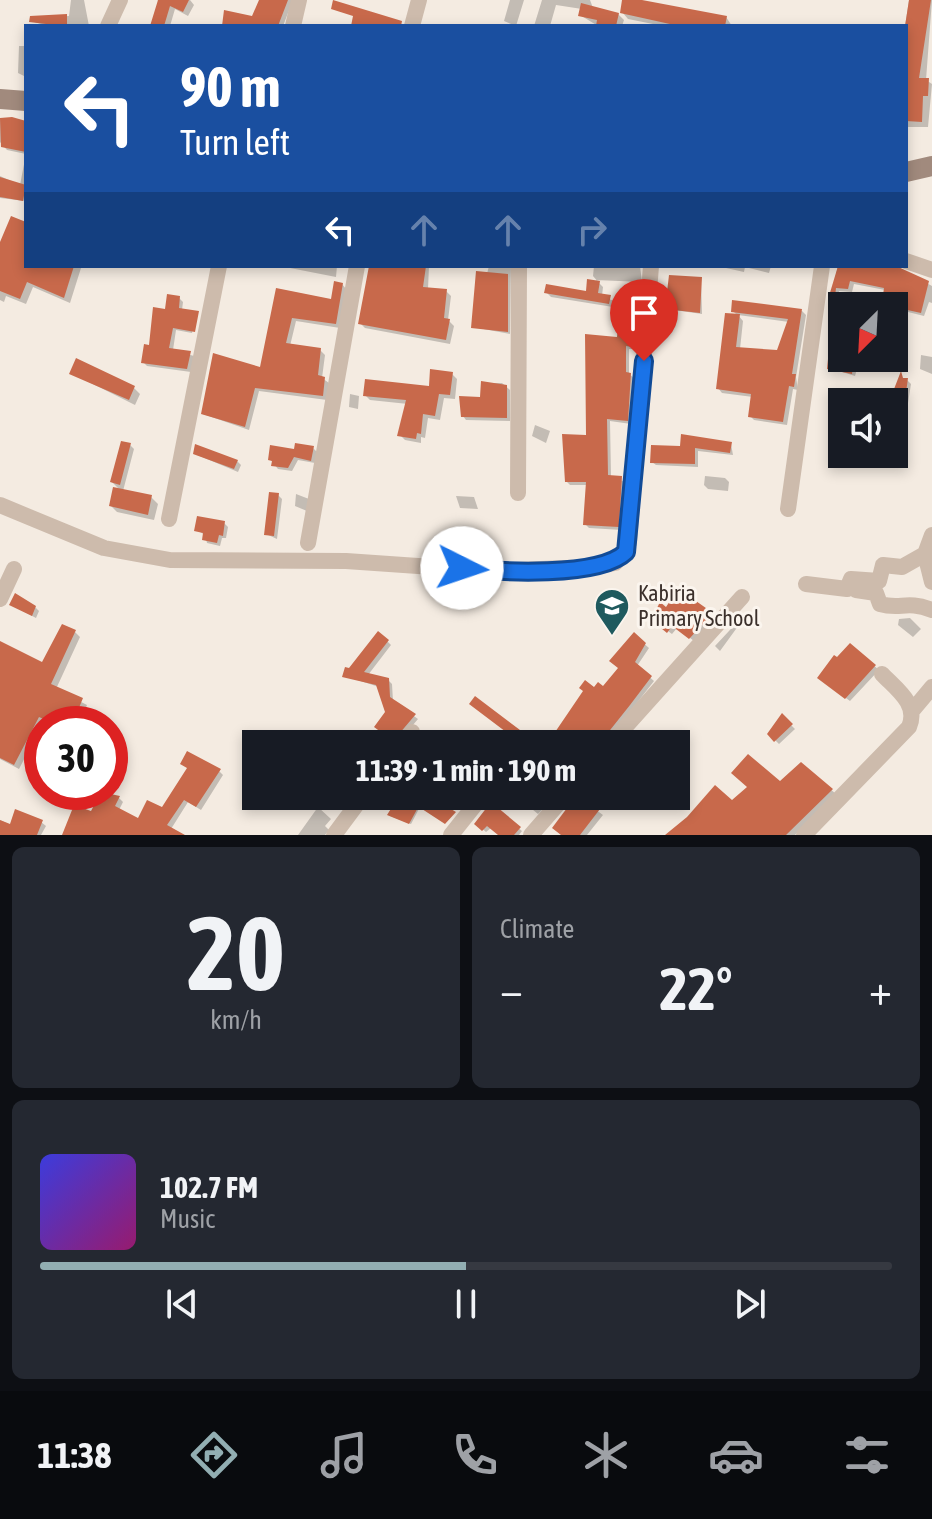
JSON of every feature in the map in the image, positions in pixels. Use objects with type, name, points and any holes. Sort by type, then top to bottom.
[{"type":"main road","points":[[0,99],[24,101]]},
{"type":"main road","points":[[908,172],[932,166]]},
{"type":"street","points":[[109,24],[120,0]]},
{"type":"street","points":[[293,24],[299,0]]},
{"type":"street","points":[[413,24],[419,0]]},
{"type":"street","points":[[908,262],[932,270]]},
{"type":"street","points":[[169,519],[219,268]]},
{"type":"street","points":[[308,543],[357,268]]},
{"type":"street","points":[[518,493],[519,268]]},
{"type":"street","points":[[0,505],[104,548],[170,560],[346,561],[490,571],[593,567],[615,563],[626,552],[629,542],[651,268]]},
{"type":"street","points":[[788,509],[822,268]]},
{"type":"street","points":[[932,535],[925,554],[932,582]]},
{"type":"street","points":[[847,589],[851,579],[879,581],[883,565],[902,567],[925,554]]},
{"type":"street","points":[[0,599],[14,569]]},
{"type":"street","points":[[806,584],[876,593],[880,604],[892,607],[910,601],[932,610]]},
{"type":"street","points":[[623,730],[742,597]]},
{"type":"street","points":[[882,674],[908,701],[912,711]]},
{"type":"street","points":[[804,835],[909,727],[912,711],[932,687]]},
{"type":"street","points":[[334,835],[353,810]]},
{"type":"street","points":[[451,835],[471,810]]},
{"type":"street","points":[[531,835],[553,810]]},
{"type":"building","points":[[158,0],[189,0],[183,12],[170,6],[165,24],[151,24]]},
{"type":"building","points":[[259,0],[288,0],[279,24],[222,24],[224,10],[252,16]]},
{"type":"building","points":[[333,0],[402,21],[401,24],[351,24],[353,16],[331,9]]},
{"type":"building","points":[[622,0],[642,0],[727,16],[725,24],[670,24],[620,13]]},
{"type":"building","points":[[909,0],[931,0],[919,78],[929,78],[928,96],[923,96],[922,122],[908,121],[908,24],[905,24]]},
{"type":"building","points":[[581,3],[619,13],[616,24],[596,24],[597,20],[578,16]]},
{"type":"building","points":[[67,14],[67,24],[29,22],[30,16]]},
{"type":"building","points":[[0,118],[24,120],[24,152],[1,147]]},
{"type":"building","points":[[0,177],[24,184],[23,201],[0,197]]},
{"type":"building","points":[[11,216],[24,221],[24,268],[73,268],[64,298],[27,282],[20,299],[0,291],[0,242]]},
{"type":"building","points":[[369,268],[426,268],[423,287],[447,289],[444,318],[450,319],[446,340],[358,324]]},
{"type":"building","points":[[837,268],[900,268],[929,281],[921,313],[908,310],[908,292],[883,292],[884,288],[850,281],[848,289],[836,288],[836,292],[830,292]]},
{"type":"building","points":[[476,271],[508,274],[508,332],[471,328]]},
{"type":"building","points":[[669,275],[702,277],[700,313],[665,309]]},
{"type":"building","points":[[587,279],[600,281],[598,293],[611,295],[609,304],[544,293],[546,284],[586,291]]},
{"type":"building","points":[[334,281],[343,283],[336,324],[292,318],[286,343],[321,348],[318,375],[325,377],[323,396],[255,388],[245,427],[201,414],[213,353],[260,367],[276,288],[331,299]]},
{"type":"building","points":[[167,294],[180,296],[179,308],[199,311],[195,332],[173,328],[169,348],[191,351],[187,369],[141,363],[144,344],[149,345],[153,307],[165,309]]},
{"type":"building","points":[[732,300],[802,309],[792,374],[796,374],[794,387],[789,386],[783,422],[748,417],[751,394],[716,389],[725,313],[740,314],[736,347],[777,350],[788,319],[731,312]]},
{"type":"building","points":[[619,314],[635,316],[632,347],[626,346],[626,372],[631,373],[628,421],[607,419],[608,475],[622,476],[619,527],[583,525],[586,482],[565,482],[562,434],[586,435],[585,334],[617,337]]},
{"type":"building","points":[[76,358],[135,386],[129,400],[69,374]]},
{"type":"building","points":[[430,369],[453,372],[450,395],[439,394],[435,416],[423,414],[421,434],[417,433],[416,439],[397,436],[406,400],[363,396],[365,379],[429,386]]},
{"type":"building","points":[[901,372],[903,378],[908,378],[907,388],[894,388]]},
{"type":"building","points":[[481,381],[507,385],[507,418],[461,417],[459,396],[480,397]]},
{"type":"building","points":[[681,434],[732,442],[730,453],[695,448],[695,464],[650,463],[651,445],[680,446]]},
{"type":"building","points":[[121,441],[131,443],[120,485],[110,482]]},
{"type":"building","points":[[295,443],[314,446],[311,461],[294,457],[288,468],[271,466],[272,461],[268,460],[270,445],[294,449]]},
{"type":"building","points":[[195,444],[238,460],[234,469],[193,454]]},
{"type":"building","points":[[113,487],[152,495],[148,515],[109,506]]},
{"type":"building","points":[[269,492],[279,493],[274,536],[264,535]]},
{"type":"building","points":[[197,516],[225,521],[223,536],[219,535],[217,543],[202,540],[203,533],[194,531]]},
{"type":"building","points":[[15,593],[36,606],[32,616],[9,605]]},
{"type":"building","points":[[686,594],[713,613],[689,639],[672,626],[667,633],[651,620],[660,602],[666,607],[674,595],[682,599]]},
{"type":"building","points":[[62,624],[76,630],[51,684],[83,698],[80,706],[24,706],[24,746],[14,765],[0,758],[0,641],[42,662]]},
{"type":"building","points":[[378,631],[389,640],[364,672],[389,678],[390,697],[416,714],[402,730],[378,730],[374,727],[385,712],[376,685],[342,677],[345,667],[349,668]]},
{"type":"building","points":[[634,632],[646,643],[635,662],[652,676],[610,730],[557,730],[583,691],[579,688],[585,680],[594,687],[598,682],[603,686],[618,668],[609,661]]},
{"type":"building","points":[[850,643],[876,665],[845,699],[817,678],[834,655],[837,657]]},
{"type":"building","points":[[475,696],[520,730],[503,730],[469,704]]},
{"type":"building","points":[[782,713],[793,724],[774,742],[767,734]]},
{"type":"building","points":[[187,751],[221,769],[196,807],[184,800],[167,825],[185,835],[62,835],[72,810],[123,810],[138,818],[147,800],[162,807],[187,768],[180,764]]},
{"type":"building","points":[[748,754],[780,781],[801,762],[833,789],[786,835],[665,835],[687,817],[715,785],[732,800],[747,787],[731,773]]},
{"type":"building","points":[[15,809],[43,820],[37,835],[0,835],[0,820],[10,824]]},
{"type":"building","points":[[390,810],[417,810],[409,824],[387,815]]},
{"type":"building","points":[[424,810],[456,812],[445,824]]},
{"type":"building","points":[[485,810],[501,810],[521,827],[514,835],[498,835],[487,826],[482,831],[474,824]]},
{"type":"building","points":[[566,810],[599,810],[580,835],[561,835],[552,828]]},
{"type":"place","name":"Kabiria Primary School","points":[[612,637]]},
{"type":"route","points":[[462,568],[490,571],[593,567],[615,563],[626,552],[644,361]]}]
